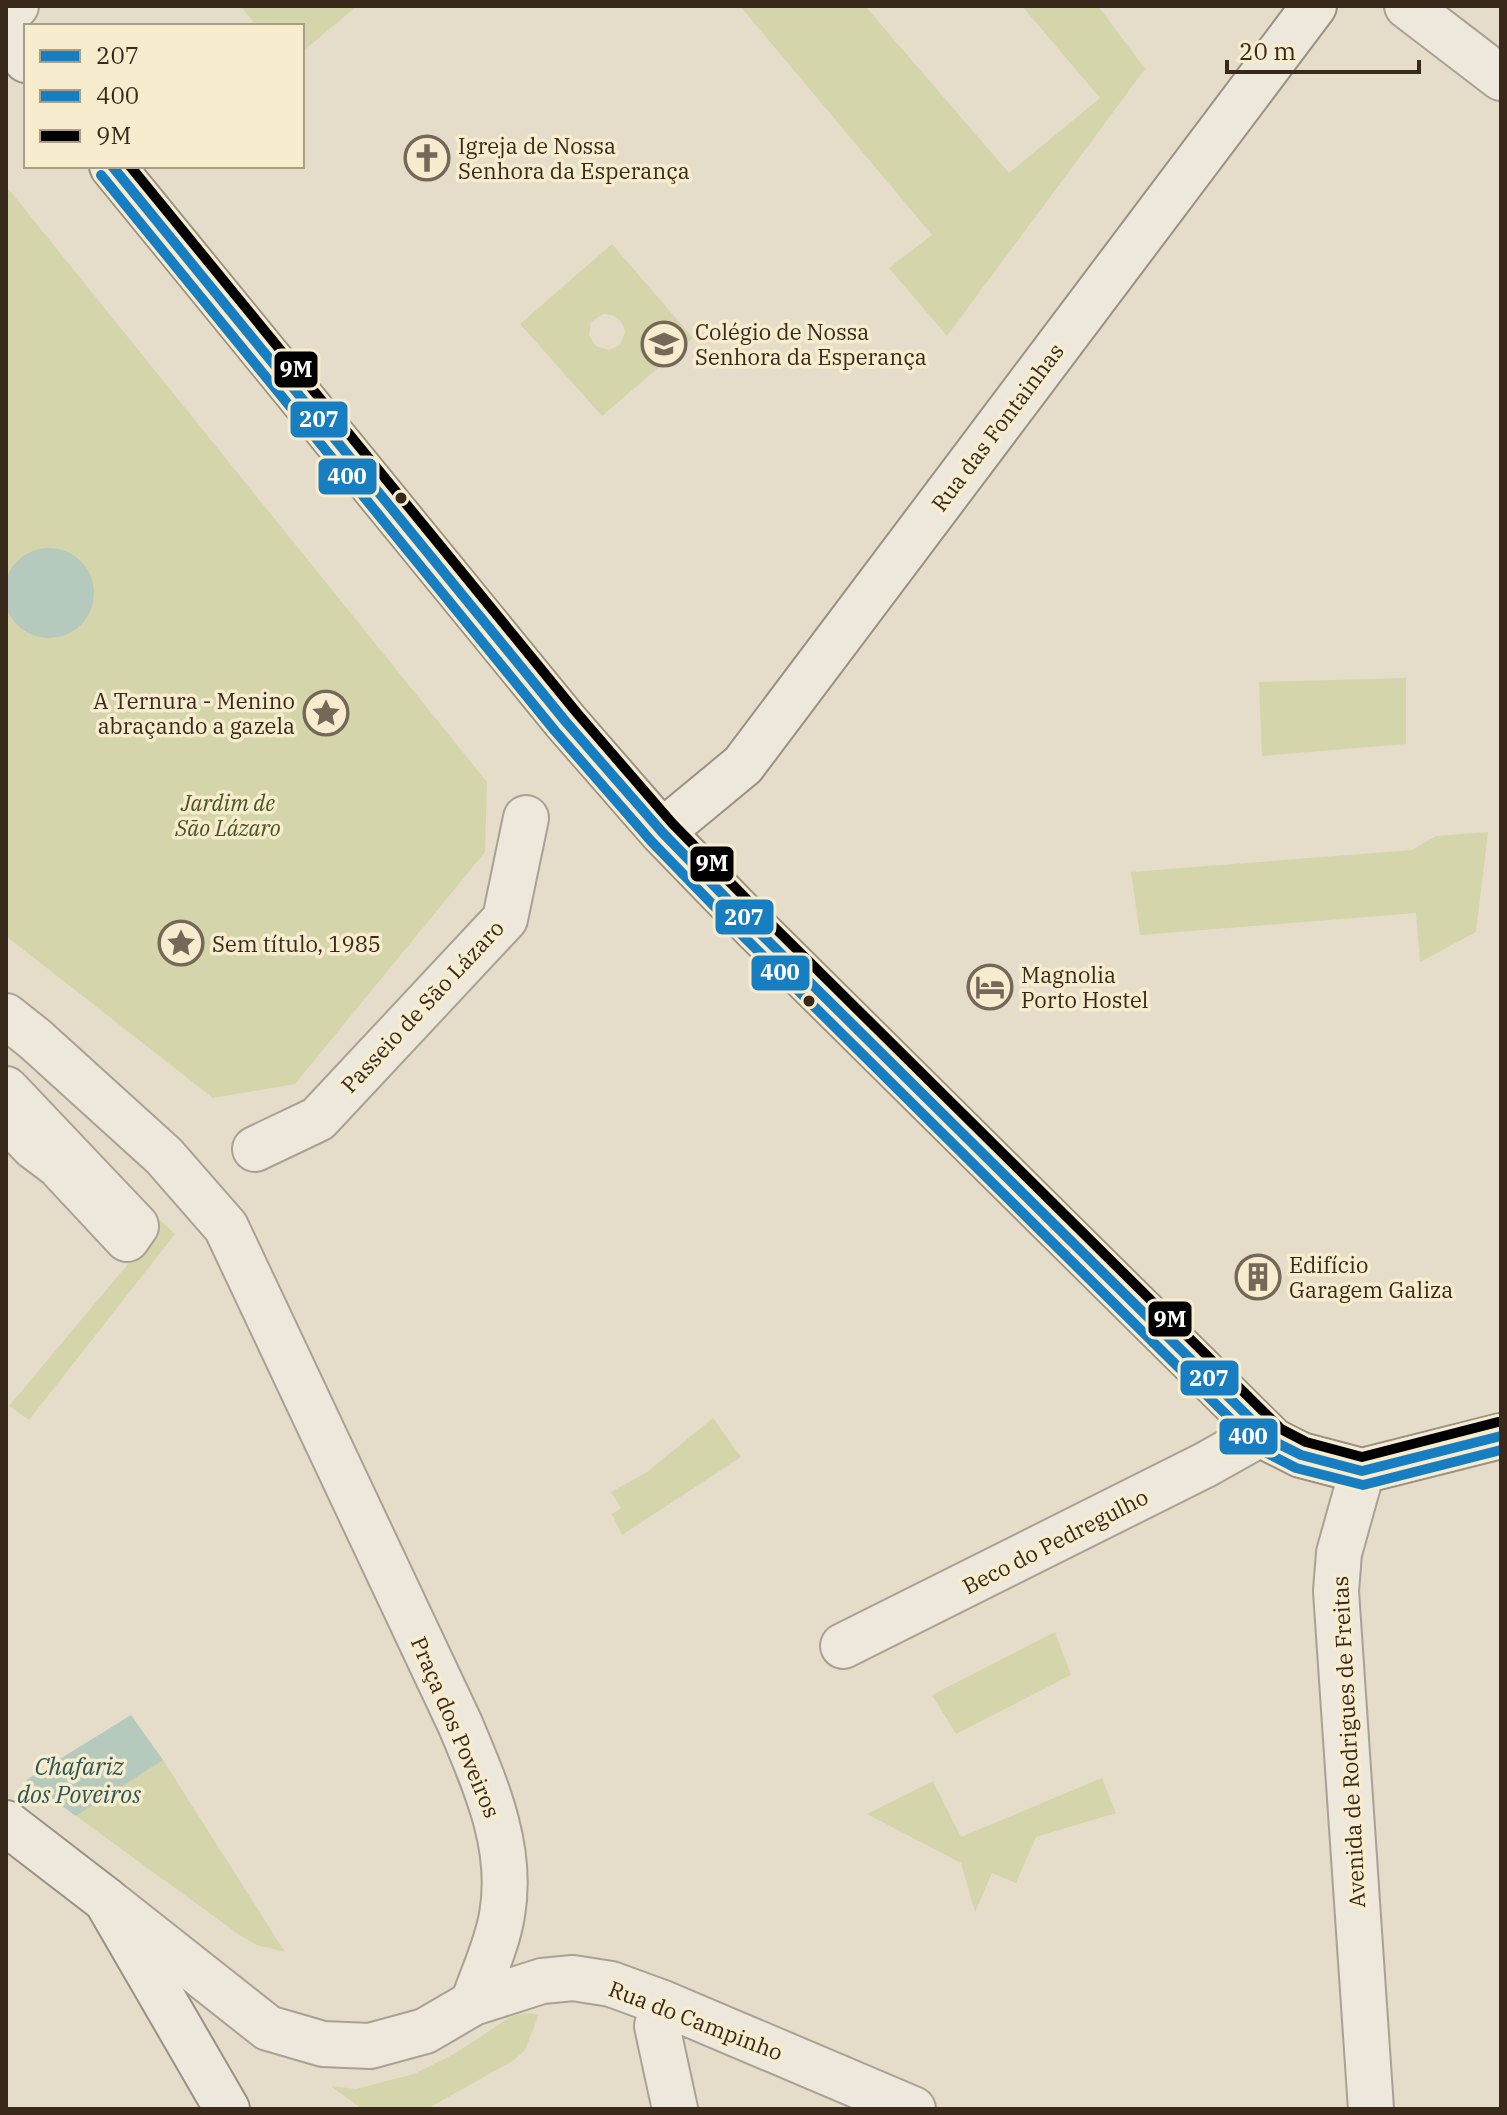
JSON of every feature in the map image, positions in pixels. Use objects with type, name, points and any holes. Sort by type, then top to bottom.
[{"type":"street","points":[[6,15],[16,6]]},
{"type":"street","name":"Rua das Fontainhas","points":[[662,832],[743,765],[1314,6]]},
{"type":"street","points":[[1407,6],[1501,78]]},
{"type":"street","points":[[6,36],[24,58]]},
{"type":"street","points":[[114,168],[566,722],[662,832],[1273,1441],[1301,1455],[1362,1471],[1501,1436]]},
{"type":"street","name":"Passeio de São Lázaro","points":[[255,1149],[318,1119],[505,919],[526,818]]},
{"type":"street","name":"Praça dos Poveiros","points":[[6,1016],[164,1156],[226,1227],[460,1724],[491,1798],[505,1876],[502,1915],[473,2003]]},
{"type":"street","points":[[6,1089],[136,1226],[127,1239],[58,1165],[34,1147],[6,1118]]},
{"type":"street","name":"Beco do Pedregulho","points":[[843,1646],[1205,1465],[1264,1432]]},
{"type":"street","name":"Avenida de Rodrigues de Freitas","points":[[1362,1471],[1339,1553],[1336,1591],[1371,2109]]},
{"type":"street","points":[[6,1823],[268,2028],[323,2044],[370,2046],[425,2031],[473,2003]]},
{"type":"street","points":[[106,1900],[227,2109]]},
{"type":"street","name":"Rua do Campinho","points":[[473,2003],[542,1981],[573,1978],[611,1984],[913,2109]]},
{"type":"street","points":[[663,2003],[657,2026],[675,2109]]},
{"type":"green space","points":[[240,6],[357,6],[304,50],[304,24],[255,24]]},
{"type":"green space","points":[[740,6],[865,6],[1009,173],[1100,98],[1022,6],[1098,6],[1145,69],[947,336],[889,268],[932,235]]},
{"type":"green space","name":"Jardim de São Lázaro","points":[[6,186],[487,782],[485,852],[295,1084],[213,1098],[6,936]]},
{"type":"green space","points":[[612,244],[693,338],[602,416],[520,324]],"holes":[[[607,314],[620,321],[625,332],[620,345],[609,350],[596,346],[589,335],[591,322]]]},
{"type":"green space","points":[[1406,678],[1406,744],[1262,756],[1259,682]]},
{"type":"green space","points":[[1488,832],[1476,932],[1420,962],[1416,913],[1140,935],[1131,872],[1412,850],[1436,836]]},
{"type":"green space","points":[[151,1212],[175,1234],[29,1420],[9,1406],[138,1252]]},
{"type":"green space","points":[[713,1418],[741,1457],[622,1535],[612,1514],[621,1508],[611,1492],[647,1472]]},
{"type":"green space","points":[[1055,1632],[1071,1675],[956,1734],[932,1695]]},
{"type":"green space","points":[[163,1760],[285,1952],[257,1945],[241,1936],[76,1816]]},
{"type":"green space","points":[[1102,1778],[1116,1813],[1036,1837],[1016,1883],[992,1873],[975,1912],[961,1863],[867,1814],[933,1781],[961,1837]]},
{"type":"green space","points":[[539,2014],[525,2050],[514,2060],[427,2109],[362,2109],[331,2086],[356,2089],[414,2074],[454,2054],[512,2016]]},
{"type":"water","points":[[49,548],[74,556],[86,568],[94,593],[86,618],[74,630],[49,638],[24,630],[12,618],[4,593],[12,568],[24,556]]},
{"type":"water","name":"Chafariz dos Poveiros","points":[[131,1715],[163,1760],[76,1816],[26,1780]]},
{"type":"transit line","name":"207","points":[[114,168],[566,722],[662,832],[1273,1441],[1301,1455],[1362,1471],[1501,1436]]},
{"type":"transit line","name":"9M","points":[[132,168],[577,713],[672,823],[1281,1429],[1306,1442],[1362,1457],[1498,1422]]},
{"type":"transit line","name":"400","points":[[101,175],[555,731],[651,841],[1263,1451],[1296,1468],[1363,1485],[1501,1450]]},
{"type":"place","name":"Igreja de Nossa Senhora da Esperança","points":[[427,158]]},
{"type":"place","name":"Colégio de Nossa Senhora da Esperança","points":[[664,344]]},
{"type":"place","name":"A Ternura - Menino abraçando a gazela","points":[[326,713]]},
{"type":"place","name":"Sem título, 1985","points":[[181,943]]},
{"type":"place","name":"Magnolia Porto Hostel","points":[[990,987]]},
{"type":"place","name":"Edifício Garagem Galiza","points":[[1258,1277]]}]
